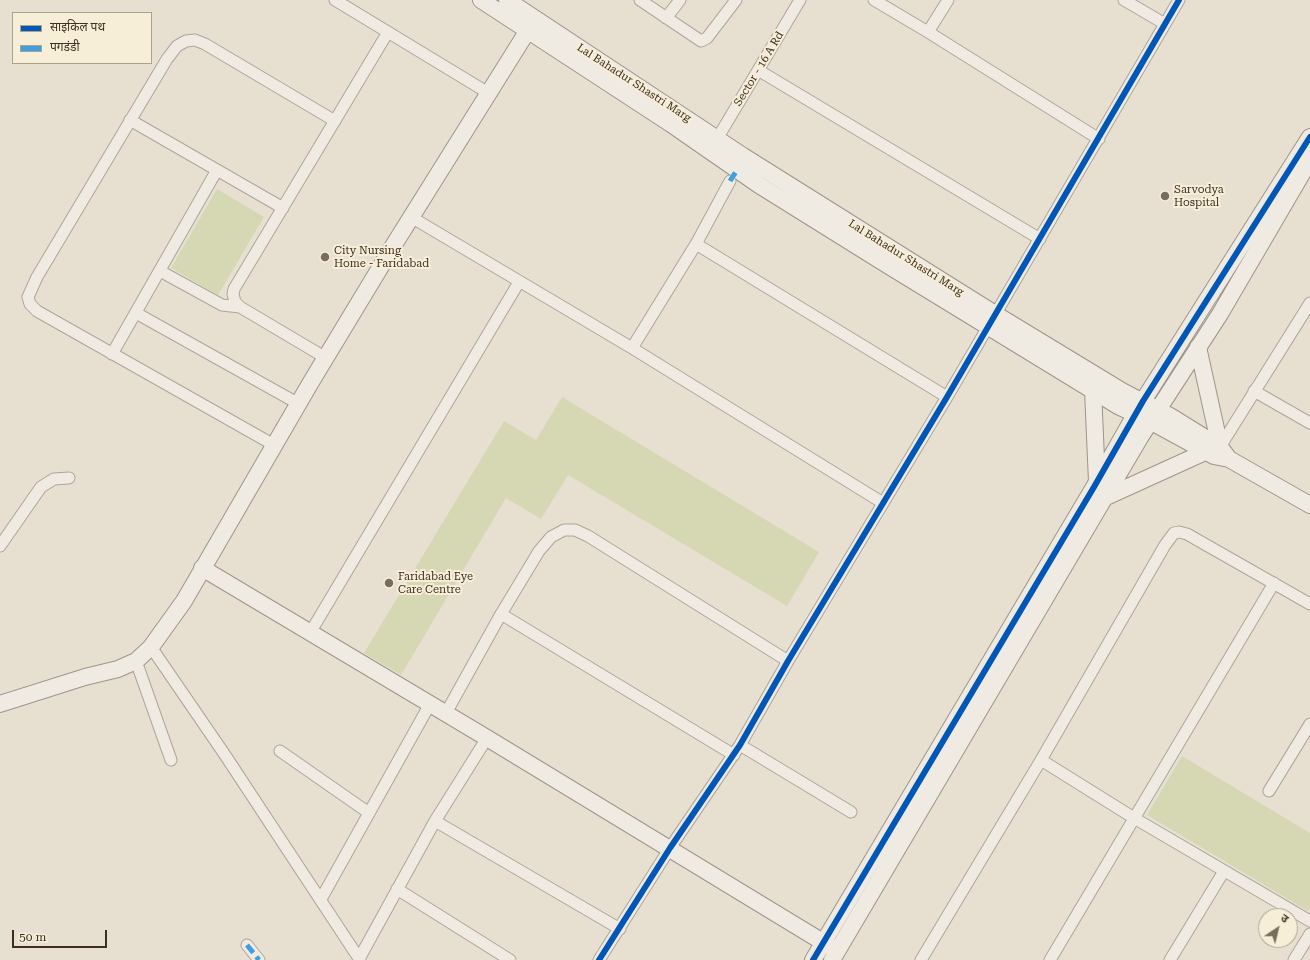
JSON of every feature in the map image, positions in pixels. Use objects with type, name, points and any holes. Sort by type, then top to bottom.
[{"type":"street","points":[[335,0],[490,94]]},
{"type":"street","points":[[481,0],[532,25]]},
{"type":"street","points":[[508,0],[532,25]]},
{"type":"street","points":[[640,0],[701,41],[707,38],[736,0]]},
{"type":"street","points":[[666,18],[680,0]]},
{"type":"street","name":"Sector - 16 A Rd","points":[[714,144],[800,0]]},
{"type":"street","points":[[874,0],[1099,139]]},
{"type":"street","points":[[928,32],[948,0]]},
{"type":"street","points":[[1124,0],[1165,24]]},
{"type":"street","points":[[600,960],[670,848],[734,755],[788,661],[947,397],[1179,0]]},
{"type":"street","points":[[0,704],[85,677],[118,669],[136,661],[151,647],[184,600],[274,445],[411,216],[490,94],[532,25]]},
{"type":"street","name":"Lal Bahadur Shastri Marg","points":[[532,25],[714,144],[744,156],[992,320],[1119,389],[1139,408],[1154,415],[1217,453],[1310,505]]},
{"type":"street","points":[[326,358],[240,307],[235,302],[233,294],[234,289],[388,32]]},
{"type":"street","points":[[274,445],[37,311],[30,304],[28,297],[37,276],[130,120],[177,46],[186,41],[195,40],[205,44],[335,121]]},
{"type":"street","points":[[758,70],[1040,239]]},
{"type":"street","points":[[130,120],[283,208]]},
{"type":"street","points":[[202,568],[446,713],[824,942],[834,956],[938,781],[1003,655],[1139,408],[1310,137]]},
{"type":"street","points":[[813,960],[924,774],[1106,496],[1154,415],[1220,314],[1310,160]]},
{"type":"street","points":[[112,354],[217,170]]},
{"type":"street","points":[[632,348],[696,244],[730,181]]},
{"type":"street","points":[[411,216],[519,282],[632,348],[883,503]]},
{"type":"street","points":[[696,244],[947,397]]},
{"type":"street","points":[[160,271],[222,304],[240,307]]},
{"type":"street","points":[[310,633],[519,282]]},
{"type":"street","points":[[1106,496],[1217,453],[1254,391],[1310,303]]},
{"type":"street","points":[[136,313],[299,404]]},
{"type":"street","points":[[992,320],[1093,390],[1139,408]]},
{"type":"street","points":[[1198,347],[1217,453]]},
{"type":"street","points":[[1093,390],[1097,482]]},
{"type":"street","points":[[1254,391],[1310,423]]},
{"type":"street","points":[[0,546],[42,487],[54,479],[69,478]]},
{"type":"street","points":[[446,713],[501,614],[539,551],[551,537],[564,530],[576,530],[788,661]]},
{"type":"street","points":[[921,960],[1041,760],[1165,545],[1174,533],[1179,532],[1187,534],[1310,604]]},
{"type":"street","points":[[1050,960],[1274,583]]},
{"type":"street","points":[[501,614],[734,755]]},
{"type":"street","points":[[151,647],[359,959],[435,821],[487,738]]},
{"type":"street","points":[[136,661],[171,760]]},
{"type":"street","points":[[320,899],[430,704]]},
{"type":"street","points":[[1269,791],[1310,724]]},
{"type":"street","points":[[740,745],[851,812]]},
{"type":"street","points":[[280,751],[369,814]]},
{"type":"street","points":[[1041,760],[1134,818],[1310,922]]},
{"type":"street","points":[[924,774],[938,781]]},
{"type":"street","points":[[435,821],[620,929]]},
{"type":"street","points":[[1170,960],[1224,871]]},
{"type":"street","points":[[397,889],[510,960]]},
{"type":"street","points":[[1294,960],[1310,934]]},
{"type":"street","points":[[247,945],[259,960]]},
{"type":"green space","points":[[217,189],[264,217],[218,295],[171,268]]},
{"type":"green space","points":[[562,397],[819,552],[787,606],[568,475],[541,519],[506,498],[401,675],[364,653],[504,421],[536,440]]},
{"type":"green space","points":[[1182,756],[1310,833],[1310,908],[1308,911],[1147,815]]},
{"type":"marked path","points":[[730,181],[737,170]]},
{"type":"marked path","points":[[247,945],[259,960]]},
{"type":"cycle path","points":[[599,960],[670,848],[740,745],[788,661],[947,397],[1179,0]]},
{"type":"cycle path","points":[[813,960],[1094,487],[1143,401],[1310,137]]},
{"type":"place","name":"Sarvodya Hospital","points":[[1165,196]]},
{"type":"place","name":"City Nursing Home - Faridabad","points":[[325,257]]},
{"type":"place","name":"Faridabad Eye Care Centre","points":[[389,583]]}]
